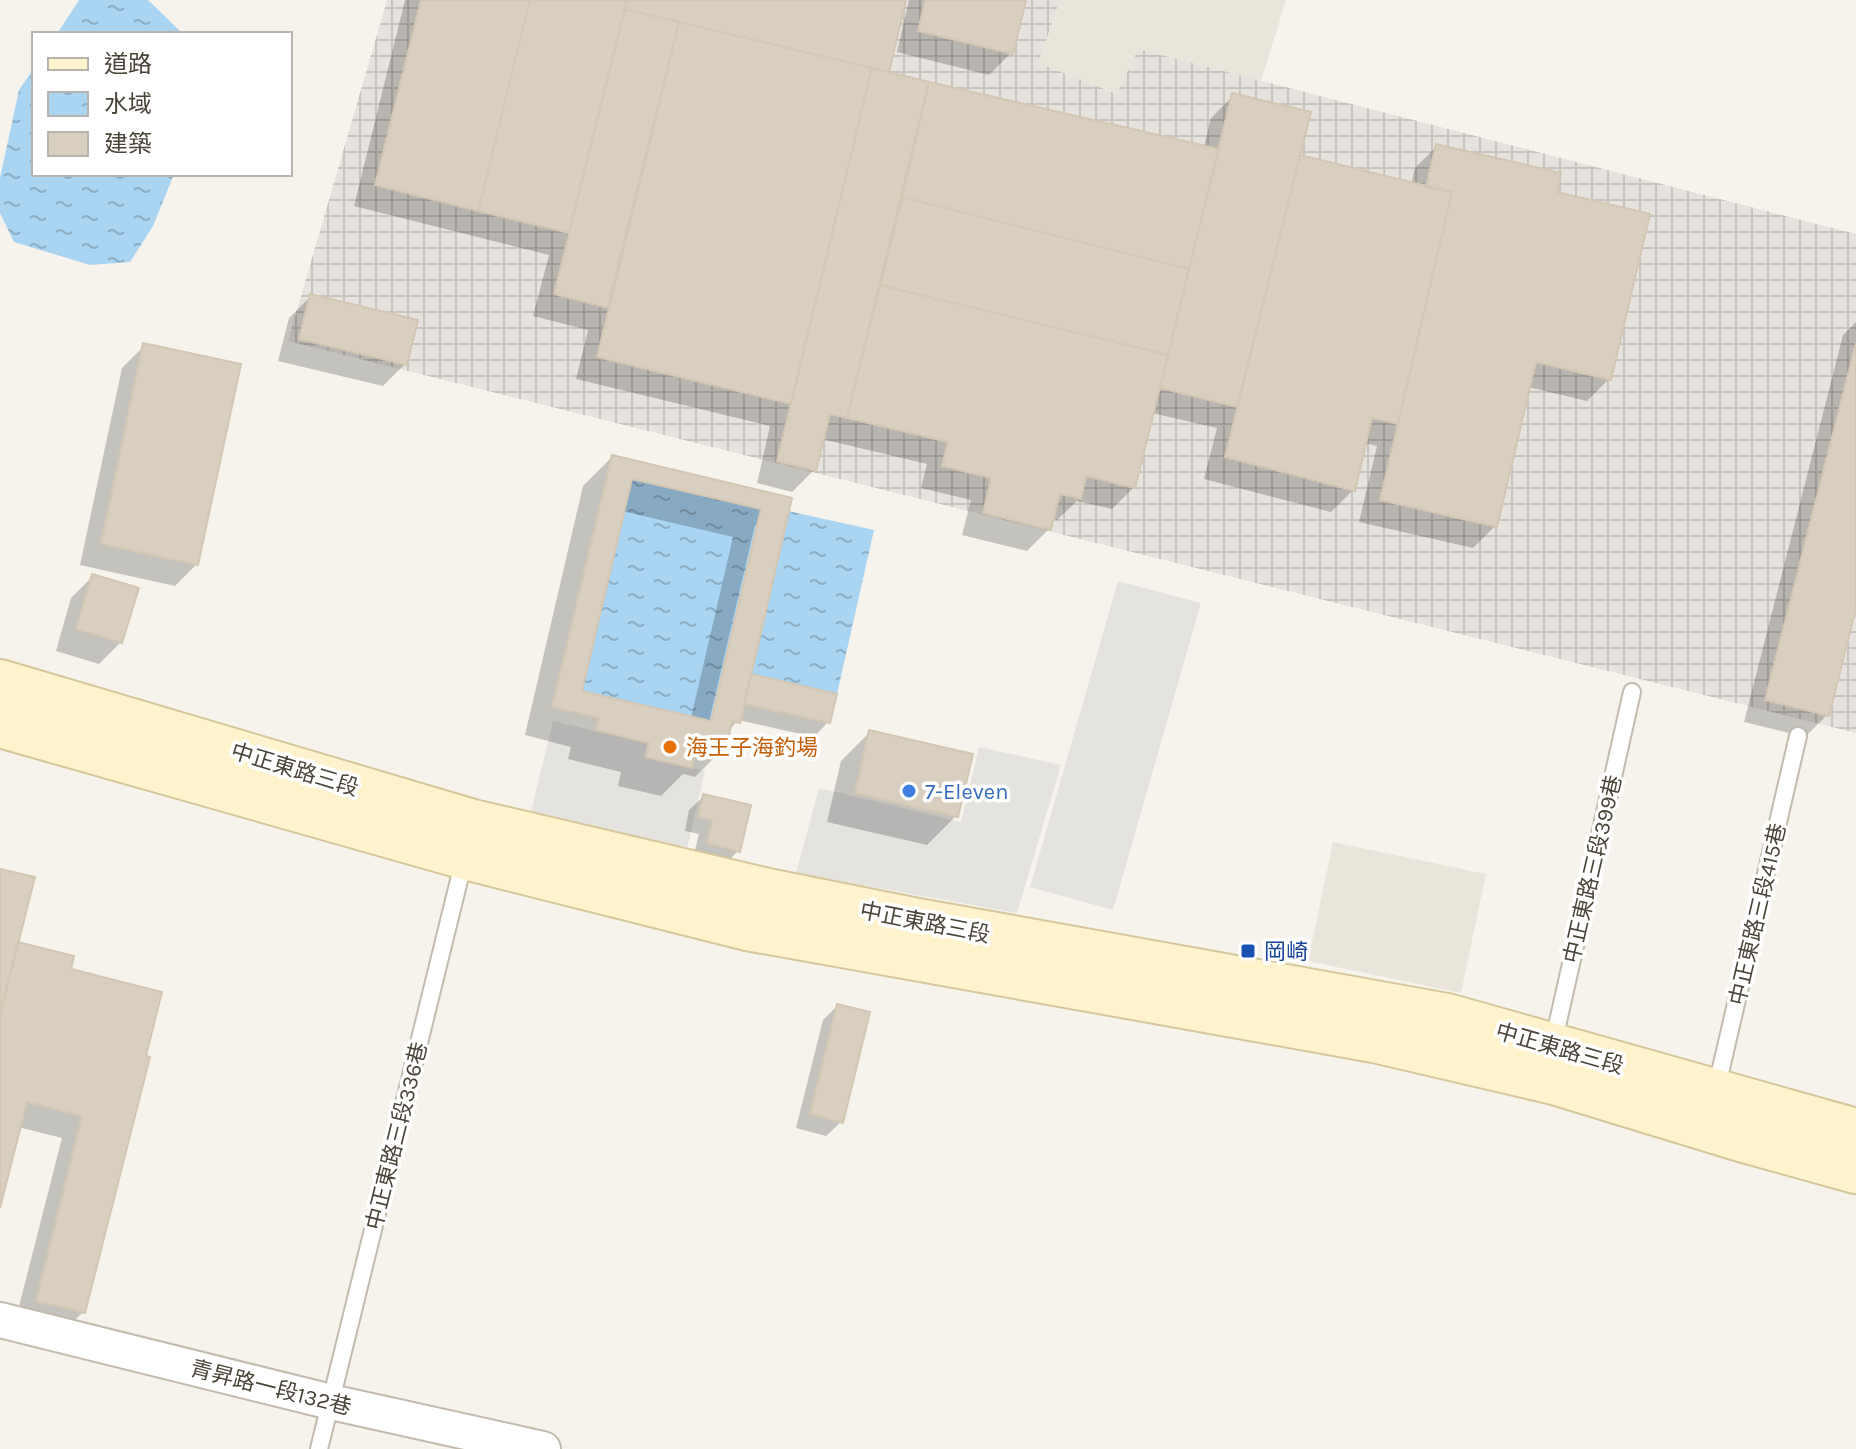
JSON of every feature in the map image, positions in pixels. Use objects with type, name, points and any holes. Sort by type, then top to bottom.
[{"type":"main road","name":"中正東路三段","points":[[0,682],[469,840],[747,928],[1374,1040],[1554,1082],[1856,1171]]},
{"type":"main road","name":"中正東路三段","points":[[0,725],[469,840],[768,891],[1447,1016],[1856,1131]]},
{"type":"street","name":"青昇路一段132巷","points":[[0,1320],[331,1402],[543,1449]]},
{"type":"lane","name":"中正東路三段399巷","points":[[1553,1046],[1632,692]]},
{"type":"lane","name":"中正東路三段415巷","points":[[1716,1092],[1798,736]]},
{"type":"lane","name":"中正東路三段336巷","points":[[319,1449],[469,840]]},
{"type":"shaded area","points":[[387,0],[1060,0],[1038,63],[1117,94],[1138,49],[1856,234],[1856,733],[288,341]]},
{"type":"shaded area","points":[[1060,0],[1286,0],[1261,81],[1138,49],[1118,94],[1037,63]]},
{"type":"shaded area","points":[[1118,581],[1201,603],[1113,910],[1030,887]]},
{"type":"shaded area","points":[[553,721],[647,743],[644,757],[705,771],[687,849],[531,812]]},
{"type":"shaded area","points":[[979,747],[1061,765],[1017,913],[796,873],[819,788],[961,822]]},
{"type":"shaded area","points":[[1333,842],[1486,874],[1461,993],[1308,961]]},
{"type":"water","points":[[79,0],[148,0],[181,32],[58,32]]},
{"type":"water","points":[[32,71],[32,176],[173,176],[153,226],[130,262],[90,265],[14,242],[0,213],[0,178],[19,90]]},
{"type":"water","points":[[632,479],[761,509],[711,721],[582,691]]},
{"type":"water","points":[[788,511],[874,530],[837,694],[751,674]]},
{"type":"building","points":[[421,0],[530,0],[478,211],[375,185]]},
{"type":"building","points":[[530,0],[627,0],[569,233],[478,211]]},
{"type":"building","points":[[627,0],[906,0],[889,72],[625,9]]},
{"type":"building","points":[[925,0],[1026,0],[1013,54],[918,31]]},
{"type":"building","points":[[625,9],[679,22],[608,308],[554,294]]},
{"type":"building","points":[[679,22],[872,68],[791,404],[597,357]]},
{"type":"building","points":[[872,68],[929,82],[847,418],[830,414],[816,471],[777,461]]},
{"type":"building","points":[[929,82],[1219,149],[1189,269],[902,197]]},
{"type":"building","points":[[1232,93],[1311,112],[1237,407],[1160,388]]},
{"type":"building","points":[[1436,144],[1561,173],[1557,192],[1650,214],[1611,380],[1536,362],[1497,527],[1380,500],[1452,192],[1426,187]]},
{"type":"building","points":[[1300,155],[1452,192],[1398,424],[1372,418],[1355,491],[1225,457]]},
{"type":"building","points":[[902,197],[1189,269],[1168,355],[880,285]]},
{"type":"building","points":[[880,285],[1168,355],[1135,488],[1086,476],[1081,499],[1060,494],[1051,530],[983,513],[991,478],[942,466],[948,442],[847,418]]},
{"type":"building","points":[[310,294],[418,320],[407,365],[299,339]]},
{"type":"building","points":[[143,343],[241,364],[198,565],[101,544]]},
{"type":"building","points":[[1856,343],[1856,608],[1829,716],[1765,700]]},
{"type":"building","points":[[612,455],[792,498],[740,723],[732,721],[726,749],[699,742],[692,768],[646,757],[649,743],[596,730],[599,718],[552,707]],"holes":[[[632,479],[761,509],[711,721],[582,691]]]},
{"type":"building","points":[[92,574],[139,588],[122,643],[76,629]]},
{"type":"building","points":[[751,674],[837,694],[830,723],[744,704]]},
{"type":"building","points":[[869,730],[973,754],[958,817],[855,793]]},
{"type":"building","points":[[703,794],[751,805],[740,852],[707,843],[712,820],[698,817]]},
{"type":"building","points":[[0,869],[35,877],[0,1015]]},
{"type":"building","points":[[18,942],[74,956],[71,969],[162,992],[146,1056],[150,1057],[85,1313],[36,1301],[82,1116],[27,1102],[0,1208],[0,1015]]},
{"type":"building","points":[[837,1004],[870,1012],[843,1123],[810,1114]]},
{"type":"place","name":"海王子海釣場","points":[[670,747]]},
{"type":"place","name":"7-Eleven","points":[[909,791]]},
{"type":"place","name":"岡崎","points":[[1248,951]]}]
